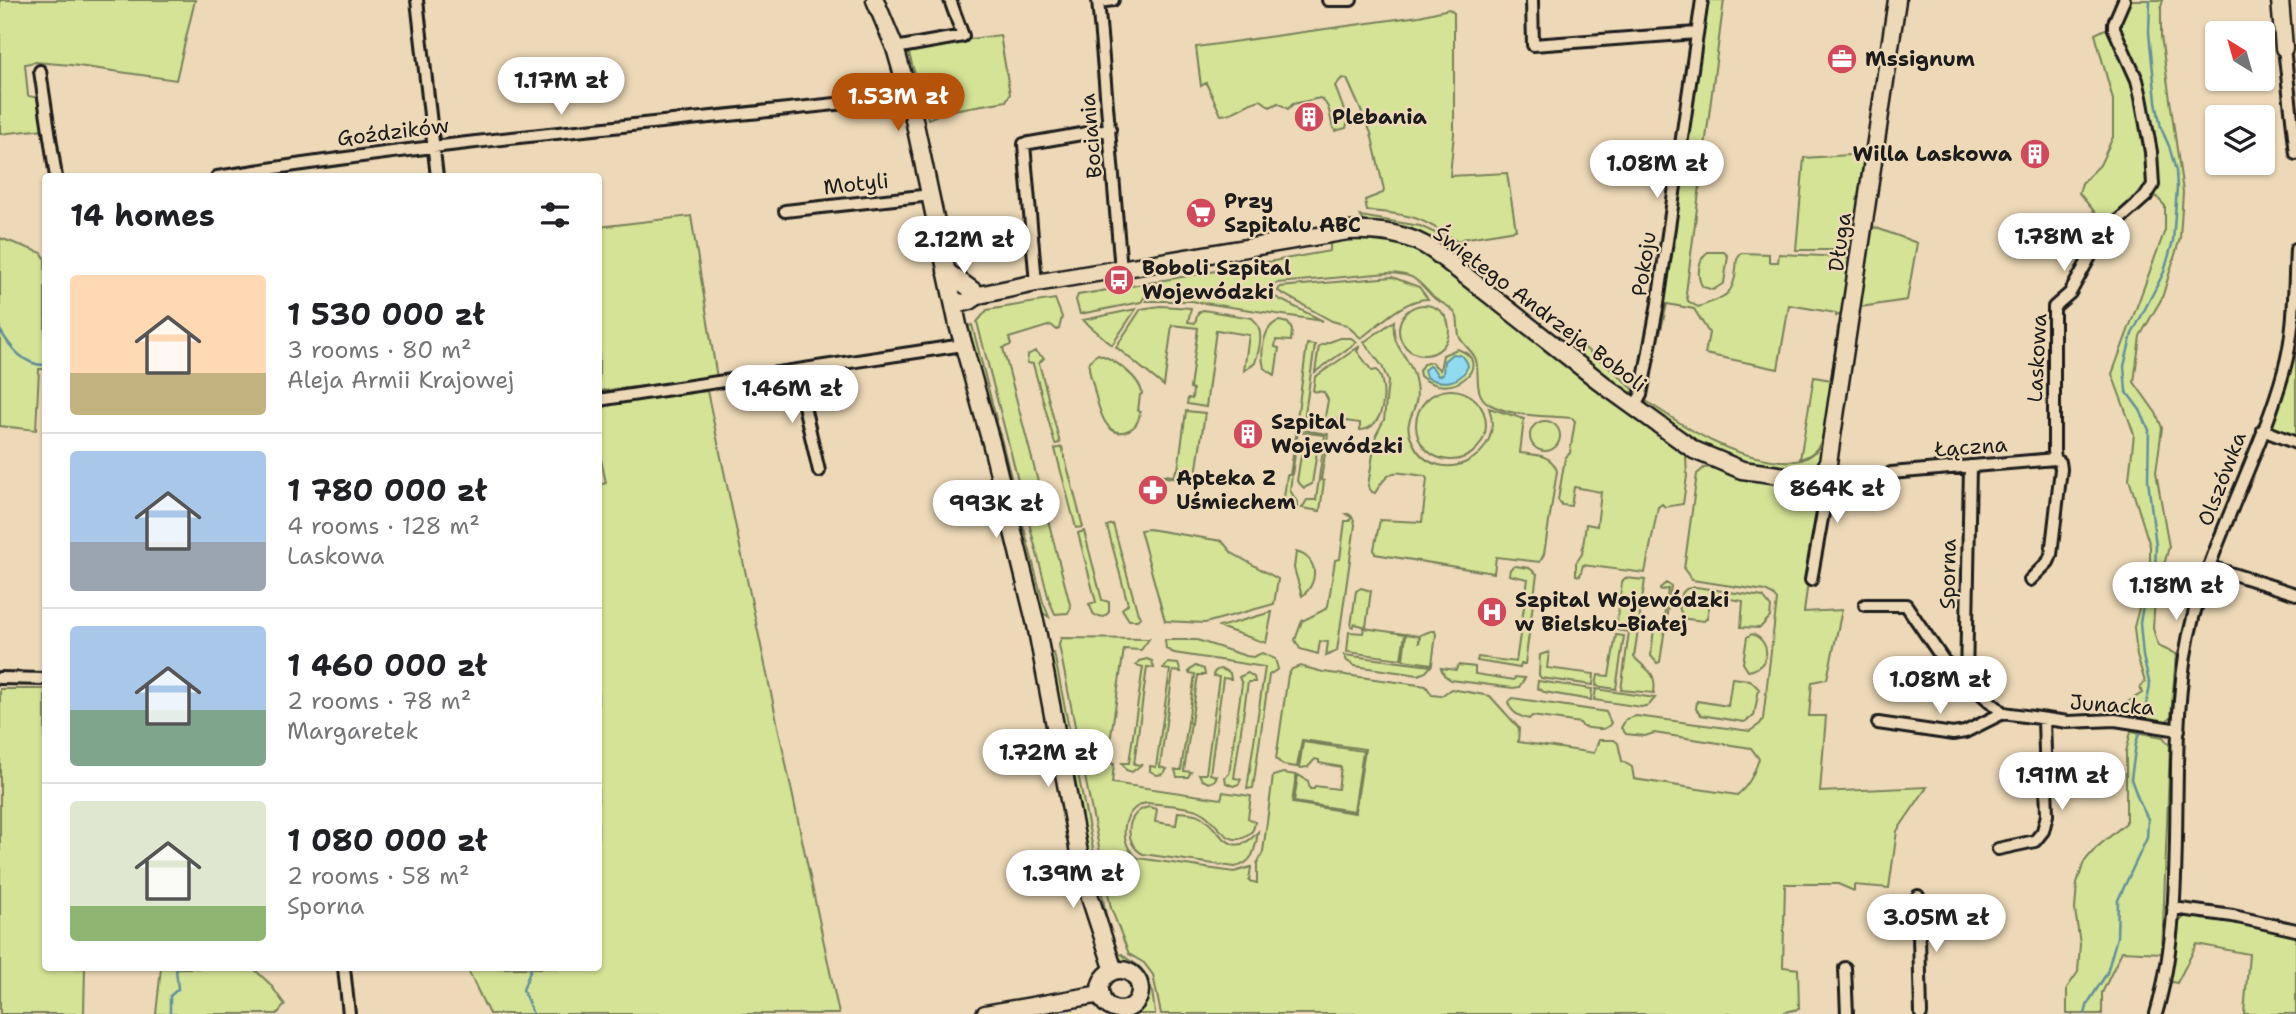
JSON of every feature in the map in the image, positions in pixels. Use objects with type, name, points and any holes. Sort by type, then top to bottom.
[{"type":"street","points":[[417,0],[437,173]]},
{"type":"street","points":[[875,0],[895,48],[909,96],[963,345],[992,446],[1036,625],[1084,879],[1114,971]]},
{"type":"street","points":[[895,48],[963,36],[950,0]]},
{"type":"street","points":[[1098,1],[1113,0]]},
{"type":"street","points":[[1328,0],[1350,0]]},
{"type":"street","points":[[1532,0],[1533,45],[1697,33]]},
{"type":"street","name":"Pokoju","points":[[1634,408],[1641,395],[1658,303],[1702,0]]},
{"type":"street","name":"Długa","points":[[1816,480],[1826,471],[1836,415],[1897,0]]},
{"type":"street","name":"Laskowa","points":[[2030,580],[2048,562],[2053,545],[2061,469],[2060,462],[2054,460],[2054,307],[2070,293],[2102,235],[2146,196],[2154,180],[2148,132],[2137,80],[2114,29],[2124,0]]},
{"type":"street","points":[[2280,0],[2296,154]]},
{"type":"street","name":"Bociania","points":[[1098,1],[1121,270]]},
{"type":"street","points":[[40,71],[55,173]]},
{"type":"street","name":"Goździków","points":[[244,173],[434,145],[649,125],[909,96]]},
{"type":"street","points":[[1035,283],[1024,144],[1110,129]]},
{"type":"street","name":"Motyli","points":[[785,211],[931,195]]},
{"type":"street","name":"Świętego Andrzeja Boboli","points":[[953,300],[972,293],[979,295],[1035,283],[1348,231],[1404,236],[1434,251],[1634,408],[1694,450],[1742,470],[1816,480]]},
{"type":"street","name":"Olszówka","points":[[2156,1014],[2170,954],[2179,730],[2189,635],[2197,604],[2284,370],[2290,341],[2296,249]]},
{"type":"street","points":[[946,271],[979,295]]},
{"type":"street","points":[[602,399],[963,345]]},
{"type":"street","points":[[796,371],[819,471]]},
{"type":"street","points":[[2263,430],[2296,443]]},
{"type":"street","name":"Łączna","points":[[1891,473],[2054,460]]},
{"type":"street","name":"Sporna","points":[[1966,682],[1970,466]]},
{"type":"street","points":[[1811,580],[1826,496],[1816,480]]},
{"type":"street","points":[[2211,567],[2296,594]]},
{"type":"street","name":"Sporna","points":[[1865,605],[1906,605],[1944,661],[2003,713]]},
{"type":"street","points":[[0,678],[42,679]]},
{"type":"street","points":[[1878,723],[1954,734],[1965,732],[2003,713]]},
{"type":"street","name":"Junacka","points":[[2003,713],[2043,720],[2107,720],[2179,730]]},
{"type":"street","name":"Junacka","points":[[1998,849],[2035,841],[2046,824],[2043,720]]},
{"type":"street","points":[[1918,896],[1922,1014]]},
{"type":"street","points":[[2173,908],[2233,916],[2296,930]]},
{"type":"street","points":[[1845,968],[1847,1014]]},
{"type":"street","points":[[344,971],[349,1014]]},
{"type":"street","points":[[1114,971],[1126,971],[1139,983],[1140,995],[1137,1001],[1123,1012],[1108,1006],[1101,994],[1102,982],[1114,971]]},
{"type":"street","points":[[985,1014],[1101,994]]},
{"type":"green space","points":[[0,0],[195,0],[176,80],[71,65],[35,62],[25,64],[28,96],[40,98],[44,129],[0,134]]},
{"type":"green space","points":[[1706,0],[1724,0],[1686,293],[1688,301],[1698,307],[1725,295],[1733,285],[1738,256],[1741,253],[1769,254],[1769,262],[1778,262],[1779,254],[1845,257],[1850,260],[1842,314],[1836,316],[1836,313],[1789,305],[1778,369],[1705,354],[1709,333],[1694,309],[1667,304],[1661,330],[1659,328]]},
{"type":"green space","points":[[2127,0],[2163,0],[2161,36],[2183,192],[2180,238],[2162,298],[2140,336],[2134,382],[2156,413],[2162,428],[2156,472],[2169,547],[2155,597],[2153,628],[2158,646],[2176,654],[2171,717],[2164,723],[2117,713],[2120,707],[2142,693],[2140,687],[2145,682],[2137,656],[2134,627],[2150,566],[2150,546],[2129,479],[2134,434],[2112,374],[2165,230],[2165,206],[2153,193],[2157,176],[2118,24]]},
{"type":"green space","points":[[1449,9],[1454,13],[1454,133],[1450,176],[1507,173],[1516,230],[1462,239],[1458,242],[1415,218],[1367,211],[1365,200],[1383,193],[1384,190],[1371,133],[1347,79],[1342,78],[1335,86],[1348,121],[1346,128],[1335,131],[1329,109],[1320,98],[1293,104],[1288,109],[1278,103],[1270,107],[1261,100],[1221,115],[1206,83],[1201,86],[1196,47],[1419,16]]},
{"type":"green space","points":[[2105,29],[2109,31],[2135,81],[2148,150],[2148,189],[2106,226],[2079,193],[2082,183],[2100,165],[2113,137],[2113,100],[2095,34]]},
{"type":"green space","points":[[1000,35],[1010,94],[1006,101],[947,111],[928,119],[907,47]]},
{"type":"green space","points":[[1864,154],[1852,246],[1846,250],[1796,250],[1804,158]]},
{"type":"green space","points":[[691,216],[717,378],[602,391],[602,227]]},
{"type":"green space","points":[[1360,216],[1420,226],[1444,237],[1475,262],[1464,263],[1420,233],[1395,225],[1366,223]]},
{"type":"green space","points":[[1871,226],[1917,243],[1907,300],[1860,307]]},
{"type":"green space","points":[[1344,237],[1390,239],[1423,250],[1686,456],[1687,476],[1683,504],[1665,507],[1662,504],[1658,507],[1645,573],[1583,565],[1580,576],[1576,575],[1576,563],[1582,554],[1586,524],[1597,526],[1601,492],[1574,487],[1571,506],[1562,505],[1558,500],[1575,421],[1572,418],[1509,412],[1484,400],[1479,390],[1476,360],[1460,338],[1455,313],[1414,279],[1388,273],[1277,283],[1271,286],[1270,293],[1275,297],[1323,321],[1191,301],[1146,301],[1159,281],[1330,251],[1330,240]]},
{"type":"green space","points":[[0,238],[42,253],[42,369],[39,369],[36,430],[0,426]]},
{"type":"green space","points":[[1708,252],[1724,252],[1728,256],[1724,283],[1713,290],[1703,287],[1699,279],[1700,263]]},
{"type":"green space","points":[[1392,277],[1419,287],[1428,299],[1401,308],[1361,338],[1346,325],[1332,321],[1278,291],[1280,287]]},
{"type":"green space","points":[[1155,282],[1141,302],[1080,314],[1076,300],[1078,295]]},
{"type":"green space","points":[[1055,299],[1062,317],[1059,329],[1051,325],[1009,338],[1011,345],[1003,348],[1071,608],[1068,613],[1055,614],[1049,600],[977,322],[987,310]]},
{"type":"green space","points":[[1424,305],[1441,313],[1449,330],[1441,347],[1424,355],[1407,347],[1399,330],[1407,313]]},
{"type":"green space","points":[[1160,306],[1191,308],[1188,322],[1195,323],[1198,313],[1203,310],[1252,318],[1259,328],[1260,345],[1255,363],[1244,371],[1249,335],[1216,330],[1206,407],[1187,404],[1188,398],[1192,399],[1193,389],[1190,388],[1198,328],[1172,325],[1164,386],[1116,347],[1141,309]]},
{"type":"green space","points":[[1136,309],[1112,345],[1083,320]]},
{"type":"green space","points":[[1279,321],[1288,323],[1292,330],[1291,341],[1276,340],[1275,347],[1279,348],[1275,375],[1264,368],[1262,355],[1269,328]]},
{"type":"green space","points":[[1394,321],[1395,337],[1414,375],[1417,399],[1409,421],[1409,431],[1413,443],[1423,457],[1437,465],[1451,466],[1466,462],[1479,454],[1488,442],[1492,426],[1489,408],[1524,419],[1520,453],[1542,456],[1555,465],[1557,471],[1544,554],[1540,562],[1496,557],[1494,573],[1375,554],[1380,520],[1422,522],[1427,479],[1425,476],[1395,473],[1385,478],[1375,493],[1368,486],[1376,435],[1384,420],[1388,381],[1382,366],[1364,342]]},
{"type":"green space","points":[[972,325],[1049,617],[1043,613],[1040,606],[968,326]]},
{"type":"green space","points":[[1838,327],[1840,329],[1832,391],[1822,439],[1814,452],[1800,459],[1814,377],[1831,380]]},
{"type":"green space","points":[[2296,336],[2296,439],[2273,429],[2271,425],[2289,372]]},
{"type":"green space","points":[[1340,338],[1351,338],[1357,342],[1315,372],[1319,346]]},
{"type":"green space","points":[[1573,339],[1635,391],[1630,393],[1625,390],[1577,352]]},
{"type":"green space","points":[[1307,344],[1315,345],[1304,420],[1297,419]]},
{"type":"green space","points":[[1360,346],[1357,351],[1372,371],[1377,370],[1381,377],[1383,396],[1380,415],[1375,423],[1360,430],[1360,423],[1332,419],[1330,424],[1324,423],[1328,400],[1324,392],[1313,391],[1315,377]]},
{"type":"green space","points":[[1457,349],[1468,355],[1472,362],[1466,378],[1445,386],[1433,384],[1420,376],[1419,371],[1423,364],[1431,362],[1440,370],[1443,355]]},
{"type":"green space","points":[[1035,351],[1044,358],[1039,363],[1060,443],[1055,444],[1033,364],[1027,363],[1028,355]]},
{"type":"green space","points":[[1098,354],[1126,370],[1140,388],[1142,394],[1139,418],[1136,425],[1129,430],[1114,431],[1104,420],[1089,367]]},
{"type":"green space","points":[[1451,390],[1470,396],[1480,406],[1486,425],[1480,444],[1470,454],[1451,460],[1432,454],[1422,444],[1416,425],[1422,406],[1432,396]]},
{"type":"green space","points":[[707,391],[839,1014],[489,1014],[468,971],[602,971],[602,484],[606,483],[602,464],[602,408]]},
{"type":"green space","points":[[1646,401],[1706,438],[1737,452],[1772,460],[1795,461],[1813,454],[1823,442],[1820,457],[1817,464],[1804,471],[1733,460],[1702,446],[1648,408]]},
{"type":"green space","points":[[1186,411],[1205,413],[1195,482],[1144,473],[1174,476],[1178,470]]},
{"type":"green space","points":[[1545,421],[1556,425],[1560,436],[1556,447],[1545,451],[1534,447],[1530,436],[1534,425]]},
{"type":"green space","points":[[1297,429],[1328,434],[1321,480],[1324,481],[1320,511],[1302,508],[1307,500],[1316,500],[1325,435],[1298,432],[1290,490],[1297,507],[1283,505]]},
{"type":"green space","points":[[1313,446],[1317,451],[1312,484],[1304,488],[1297,481],[1302,449]]},
{"type":"green space","points":[[1062,447],[1083,527],[1076,528],[1055,449]]},
{"type":"green space","points":[[1839,453],[1835,479],[1852,481],[1853,496],[1829,507],[1836,454]]},
{"type":"green space","points":[[1712,467],[1752,479],[1811,489],[1819,497],[1804,612],[1842,610],[1827,679],[1812,682],[1809,716],[1826,716],[1820,792],[1927,787],[1897,831],[1889,888],[1854,885],[1854,891],[1838,884],[1785,884],[1783,967],[1798,969],[1799,1009],[1784,1014],[1161,1014],[1153,975],[1144,963],[1129,954],[1111,908],[1059,645],[1061,638],[1149,639],[1141,650],[1124,649],[1107,762],[1114,764],[1112,783],[1221,799],[1223,792],[1251,796],[1248,818],[1255,822],[1254,826],[1249,834],[1240,839],[1227,836],[1197,810],[1147,803],[1138,806],[1127,818],[1125,836],[1131,852],[1138,858],[1234,872],[1251,867],[1249,881],[1257,883],[1257,864],[1263,852],[1273,776],[1283,773],[1296,775],[1292,803],[1355,813],[1365,749],[1302,740],[1297,767],[1283,765],[1276,759],[1288,675],[1292,669],[1300,666],[1323,672],[1426,686],[1432,695],[1441,696],[1451,689],[1490,696],[1519,728],[1518,742],[1594,753],[1599,740],[1614,740],[1618,743],[1622,761],[1632,767],[1634,779],[1737,795],[1748,783],[1759,759],[1751,748],[1654,733],[1645,736],[1626,734],[1621,728],[1626,719],[1636,716],[1750,731],[1763,719],[1777,600],[1765,591],[1692,580],[1684,569],[1697,474],[1704,468]]},
{"type":"green space","points":[[1346,514],[1352,517],[1355,525],[1337,651],[1326,656],[1328,642],[1320,641],[1318,654],[1300,649],[1295,640],[1302,621],[1328,606],[1335,560],[1340,559],[1345,521],[1350,521],[1351,517]]},
{"type":"green space","points":[[1113,524],[1141,617],[1137,620],[1129,620],[1122,609],[1128,604],[1107,526]]},
{"type":"green space","points":[[1140,530],[1222,541],[1232,553],[1278,579],[1274,604],[1205,623],[1165,621]]},
{"type":"green space","points":[[1084,531],[1102,600],[1109,602],[1109,612],[1104,617],[1094,615],[1089,604],[1096,602],[1078,533]]},
{"type":"green space","points":[[1296,552],[1309,560],[1314,571],[1308,591],[1302,596],[1294,568]]},
{"type":"green space","points":[[1515,566],[1529,568],[1537,574],[1525,664],[1521,664],[1520,668],[1477,661],[1478,657],[1516,662],[1528,579],[1509,575],[1510,569]]},
{"type":"green space","points":[[1625,578],[1645,580],[1634,657],[1652,676],[1654,693],[1621,690],[1629,632],[1616,630],[1622,582]]},
{"type":"green space","points":[[1666,583],[1671,586],[1660,662],[1657,663],[1651,656],[1654,627],[1663,624],[1668,589],[1660,588]]},
{"type":"green space","points":[[1696,587],[1763,597],[1771,607],[1770,617],[1760,628],[1741,627],[1743,601],[1711,596],[1704,621],[1687,619],[1679,608],[1679,600],[1686,589]]},
{"type":"green space","points":[[1361,588],[1371,591],[1366,627],[1355,624],[1353,627],[1356,591]]},
{"type":"green space","points":[[1272,612],[1266,643],[1219,627]]},
{"type":"green space","points":[[1364,628],[1405,634],[1401,659],[1347,652],[1349,632],[1363,633]]},
{"type":"green space","points":[[1435,631],[1436,635],[1432,664],[1403,660],[1406,634],[1419,636],[1419,644],[1420,635]]},
{"type":"green space","points":[[1752,634],[1763,643],[1766,654],[1761,665],[1748,671],[1743,663],[1747,637]]},
{"type":"green space","points":[[1616,635],[1624,636],[1616,689],[1596,686],[1598,675],[1609,676]]},
{"type":"green space","points":[[1165,640],[1197,640],[1246,656],[1253,657],[1262,653],[1275,659],[1278,669],[1269,675],[1253,788],[1247,789],[1265,667],[1174,653],[1166,649]]},
{"type":"green space","points":[[1549,652],[1547,668],[1594,674],[1593,685],[1541,678],[1540,655]]},
{"type":"green space","points":[[1054,653],[1106,914],[1102,912],[1090,877],[1061,730],[1056,680],[1050,654]]},
{"type":"green space","points":[[1344,655],[1431,666],[1418,675],[1355,666],[1347,661]]},
{"type":"green space","points":[[1147,659],[1152,661],[1154,668],[1147,667],[1134,764],[1141,765],[1132,772],[1126,770],[1122,763],[1129,763],[1143,667],[1136,665]]},
{"type":"green space","points":[[1168,663],[1178,664],[1181,672],[1173,671],[1160,767],[1167,769],[1163,774],[1157,775],[1150,771],[1150,766],[1156,767],[1170,670],[1163,669]]},
{"type":"green space","points":[[1458,665],[1475,667],[1475,674],[1514,680],[1515,677],[1525,678],[1519,687],[1513,688],[1451,680],[1444,675],[1441,668],[1456,670]]},
{"type":"green space","points":[[1195,666],[1204,669],[1205,675],[1198,675],[1184,771],[1191,772],[1188,777],[1177,777],[1175,770],[1181,770],[1195,674],[1189,671]]},
{"type":"green space","points":[[1222,669],[1230,673],[1231,679],[1223,678],[1210,774],[1217,776],[1209,783],[1202,780],[1199,774],[1206,774],[1219,677],[1213,674]]},
{"type":"green space","points":[[1248,673],[1254,677],[1255,682],[1248,682],[1234,778],[1241,779],[1239,784],[1233,786],[1226,783],[1225,777],[1229,774],[1242,684],[1239,677]]},
{"type":"green space","points":[[1732,678],[1750,680],[1759,689],[1754,716],[1744,722],[1701,715],[1696,709],[1697,701],[1728,706]]},
{"type":"green space","points":[[1538,681],[1592,689],[1591,700],[1544,692],[1537,688]]},
{"type":"green space","points":[[0,689],[42,689],[42,971],[85,971],[84,1012],[0,1014]]},
{"type":"green space","points":[[1596,689],[1655,698],[1649,705],[1641,707],[1594,700]]},
{"type":"green space","points":[[1513,698],[1606,712],[1611,723],[1598,729],[1583,727],[1580,723],[1532,716],[1529,719],[1511,709],[1508,702]]},
{"type":"green space","points":[[2131,731],[2163,737],[2170,746],[2162,953],[2122,951],[2102,993],[2102,1014],[2067,1014],[2067,988],[2078,972],[2080,944],[2075,910],[2077,883],[2084,862],[2126,823],[2126,752]]},
{"type":"green space","points":[[1303,742],[1363,751],[1354,811],[1294,802],[1298,775],[1308,781],[1310,789],[1315,786],[1338,789],[1341,767],[1319,763],[1319,760],[1315,759],[1308,767],[1299,768]]},
{"type":"green space","points":[[1149,807],[1157,809],[1155,822],[1176,825],[1178,812],[1197,815],[1233,844],[1248,841],[1258,832],[1250,859],[1235,867],[1143,854],[1132,843],[1129,828],[1135,815]]},
{"type":"green space","points":[[2185,916],[2234,921],[2296,933],[2296,1014],[2244,1014],[2249,954],[2197,944],[2177,983],[2168,981],[2177,924]]},
{"type":"green space","points":[[1122,954],[1145,974],[1151,987],[1155,1014],[1133,1014],[1143,997],[1145,986],[1140,975],[1118,955]]},
{"type":"green space","points":[[161,971],[256,971],[270,984],[285,1005],[277,1014],[156,1014]]},
{"type":"water","points":[[1452,354],[1466,360],[1468,366],[1461,376],[1456,380],[1444,382],[1426,377],[1424,370],[1429,366],[1438,376],[1443,374],[1444,361]]},
{"type":"waterway","name":"Olszówka","points":[[2143,721],[2150,686],[2143,656],[2140,623],[2145,594],[2155,570],[2156,546],[2148,480],[2149,430],[2140,410],[2126,391],[2124,366],[2132,334],[2164,272],[2173,241],[2177,188],[2176,171],[2161,128],[2156,101],[2149,33],[2150,0]]},
{"type":"waterway","points":[[0,330],[24,359],[42,364]]},
{"type":"waterway","name":"Olszówka","points":[[2085,1014],[2088,1003],[2107,973],[2117,937],[2118,900],[2147,838],[2148,819],[2131,779],[2141,727]]},
{"type":"waterway","points":[[170,1014],[170,996],[178,989],[176,971]]},
{"type":"waterway","points":[[530,971],[523,990],[533,1014]]},
{"type":"place","name":"Mssignum","points":[[1842,59]]},
{"type":"place","name":"Plebania","points":[[1309,117]]},
{"type":"place","name":"Willa Laskowa","points":[[2035,154]]},
{"type":"place","name":"Przy Szpitalu ABC","points":[[1201,213]]},
{"type":"place","name":"Boboli Szpital Wojewódzki","points":[[1119,280]]},
{"type":"place","name":"Szpital Wojewódzki","points":[[1248,434]]},
{"type":"place","name":"Apteka Z Uśmiechem","points":[[1153,490]]},
{"type":"place","name":"Szpital Wojewódzki w Bielsku-Białej","points":[[1492,612]]}]
